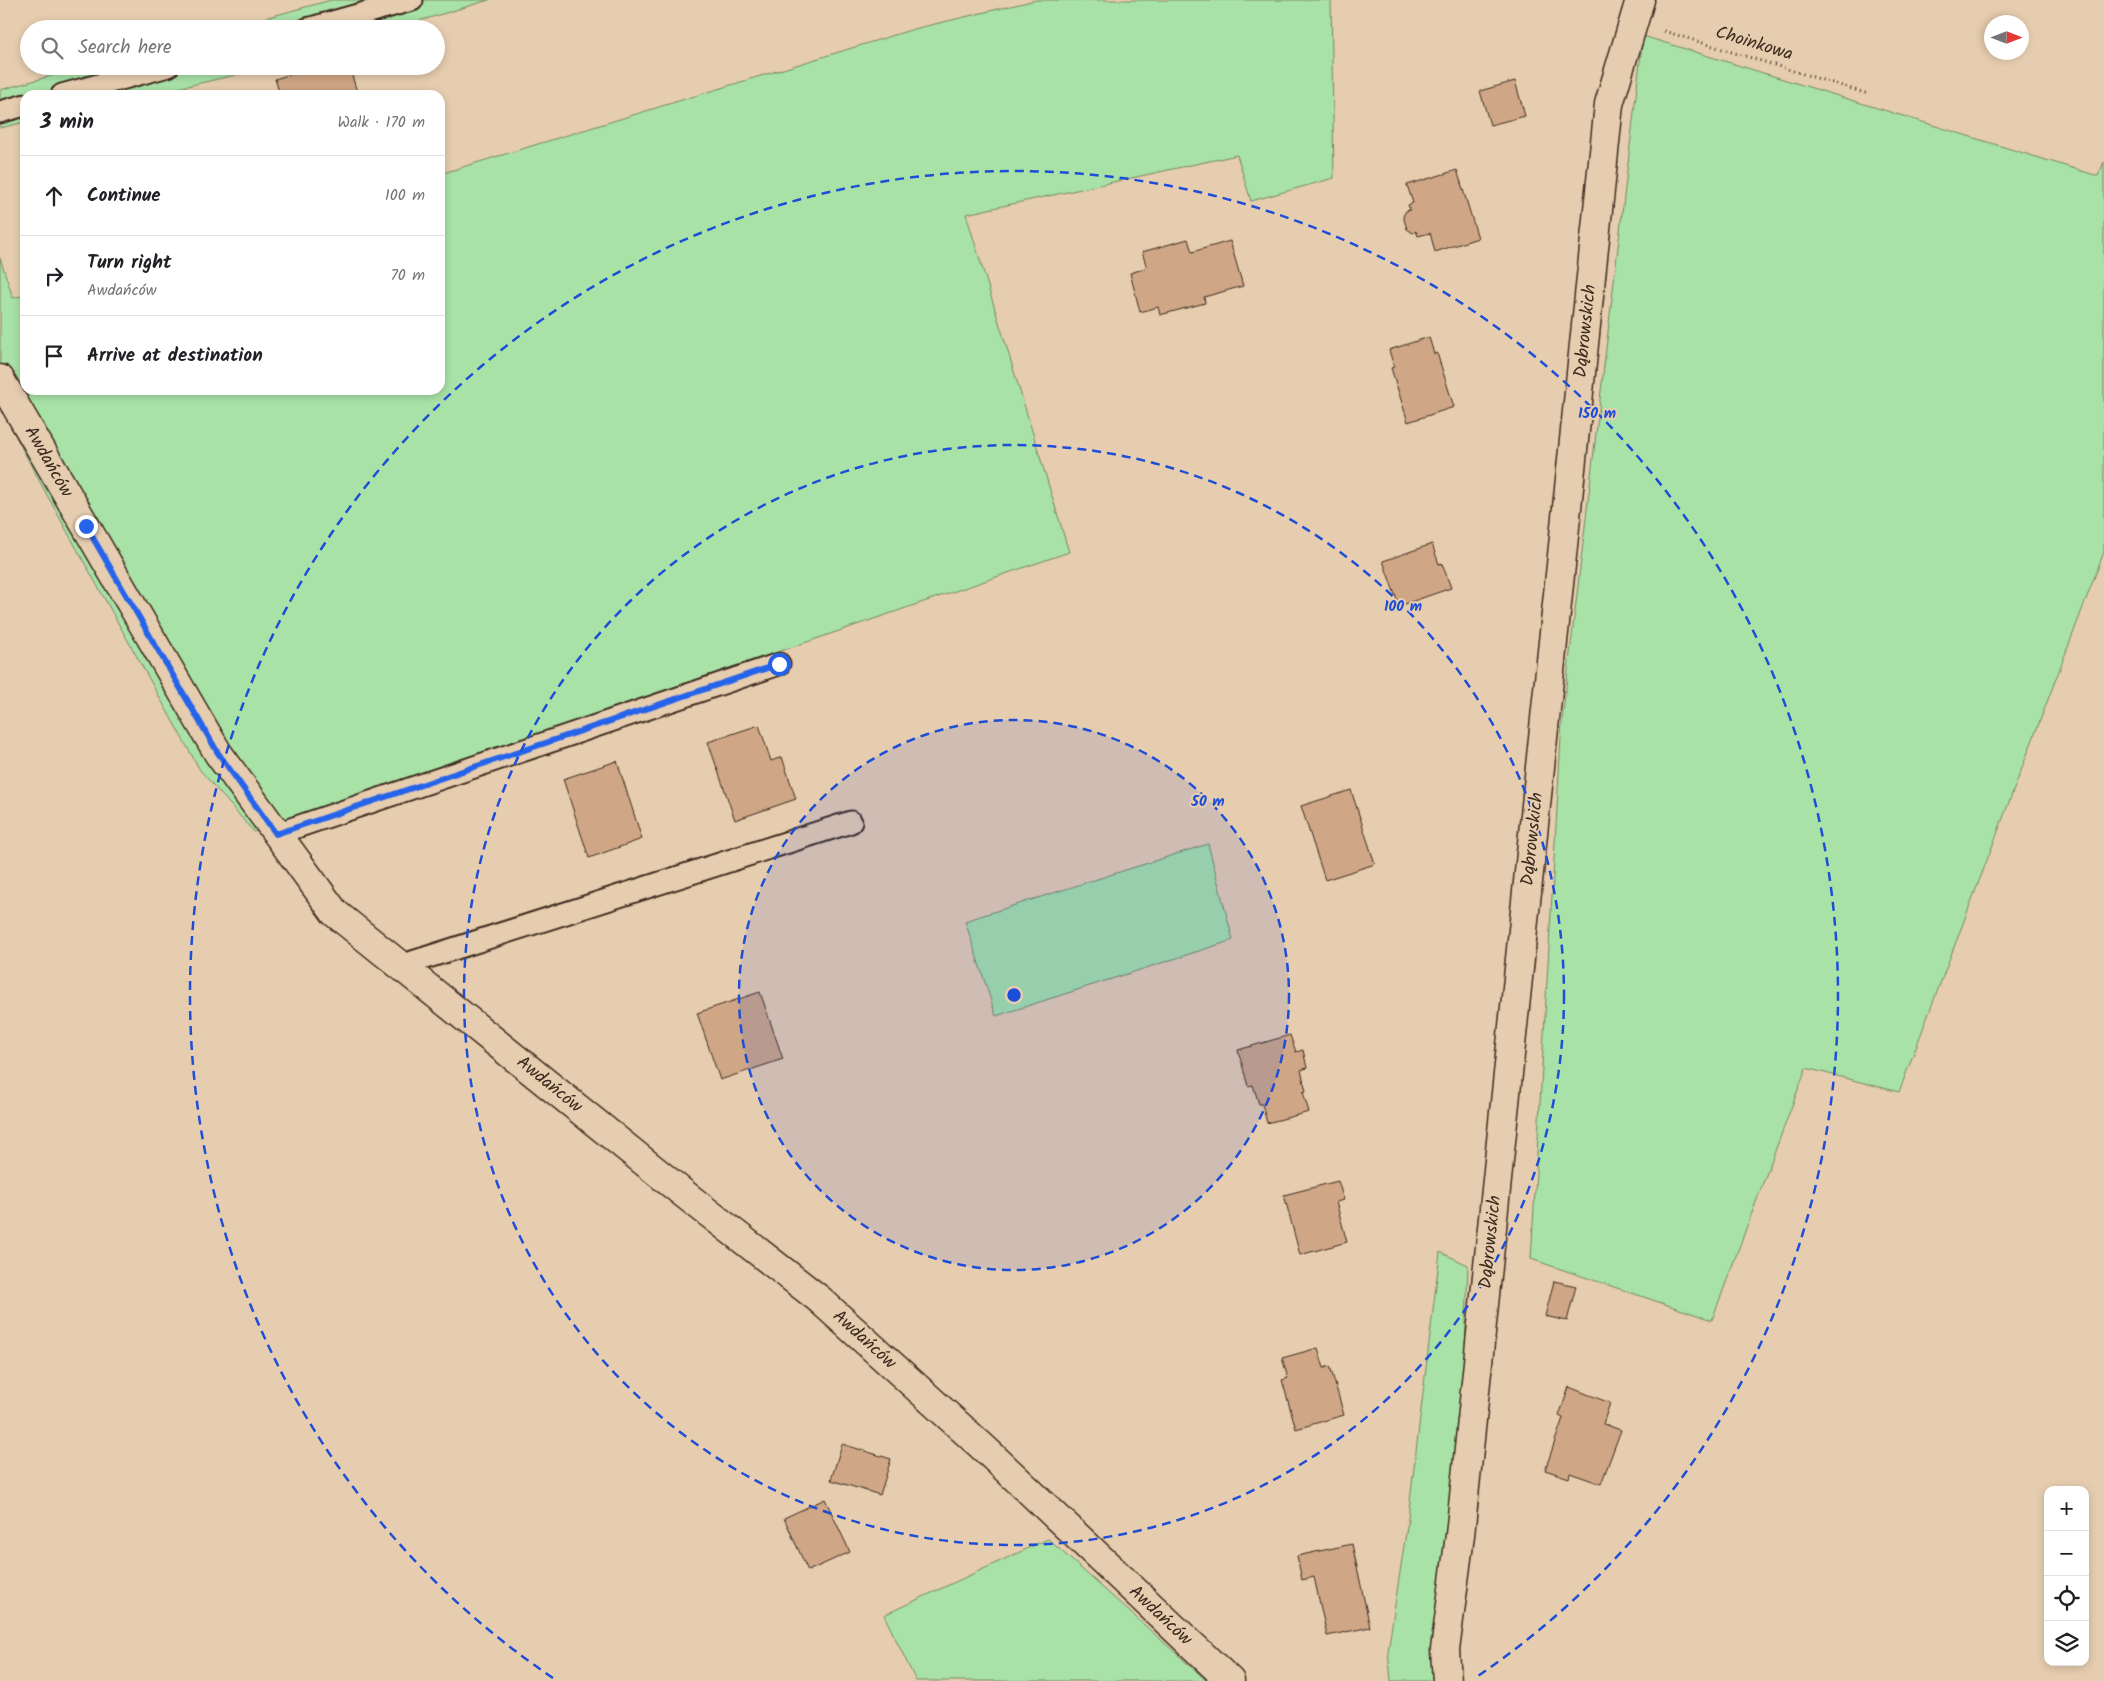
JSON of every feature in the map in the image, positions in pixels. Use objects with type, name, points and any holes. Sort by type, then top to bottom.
[{"type":"street","name":"Dąbrowskich","points":[[1447,1681],[1445,1650],[1461,1525],[1609,104],[1636,10]]},
{"type":"street","name":"Awdańców","points":[[0,379],[218,753],[335,913],[683,1193],[819,1299],[986,1452],[1230,1681]]},
{"type":"lane","points":[[339,20],[412,0]]},
{"type":"lane","points":[[80,90],[135,75]]},
{"type":"lane","points":[[0,112],[20,106]]},
{"type":"lane","points":[[276,834],[779,664]]},
{"type":"lane","points":[[400,966],[851,822]]},
{"type":"path","name":"Choinkowa","points":[[1636,10],[1868,94]]},
{"type":"green space","points":[[331,0],[489,0],[422,20],[258,20]]},
{"type":"green space","points":[[1036,0],[1331,0],[1334,178],[1251,201],[1237,155],[966,214],[1069,552],[254,832],[200,770],[0,407],[0,258],[13,298],[20,296],[20,395],[445,395],[445,172],[914,29]]},
{"type":"green space","points":[[1643,36],[2098,176],[2104,162],[2104,552],[1899,1092],[1806,1068],[1712,1320],[1531,1259],[1562,721]]},
{"type":"green space","points":[[54,75],[235,75],[170,90],[20,90],[20,123],[0,128],[0,90]]},
{"type":"green space","points":[[1208,844],[1233,940],[996,1016],[965,921]]},
{"type":"green space","points":[[1440,1252],[1468,1265],[1465,1351],[1433,1664],[1434,1681],[1391,1681],[1388,1651],[1407,1526]]},
{"type":"green space","points":[[1048,1539],[1207,1681],[916,1681],[884,1615]]},
{"type":"building","points":[[288,75],[352,75],[356,90],[278,90],[275,79]]},
{"type":"building","points":[[1515,81],[1525,116],[1490,125],[1480,91]]},
{"type":"building","points":[[1457,170],[1478,238],[1435,252],[1430,233],[1418,236],[1416,231],[1413,233],[1407,229],[1403,216],[1406,211],[1410,210],[1408,205],[1413,203],[1407,185]]},
{"type":"building","points":[[1188,239],[1192,252],[1230,241],[1243,286],[1204,297],[1205,303],[1160,315],[1158,307],[1140,312],[1130,273],[1147,268],[1142,252]]},
{"type":"building","points":[[1429,337],[1434,354],[1437,353],[1454,407],[1408,422],[1391,368],[1394,367],[1389,350]]},
{"type":"building","points":[[1432,544],[1439,564],[1442,563],[1451,588],[1399,606],[1383,561]]},
{"type":"building","points":[[759,725],[771,761],[782,757],[796,799],[735,820],[708,742]]},
{"type":"building","points":[[617,761],[642,839],[589,858],[563,779]]},
{"type":"building","points":[[1351,790],[1375,864],[1325,880],[1301,806]]},
{"type":"building","points":[[760,992],[783,1059],[720,1080],[697,1013]]},
{"type":"building","points":[[1290,1035],[1296,1052],[1303,1050],[1307,1068],[1301,1070],[1306,1091],[1303,1092],[1309,1112],[1267,1123],[1262,1104],[1259,1104],[1253,1085],[1248,1086],[1238,1050]]},
{"type":"building","points":[[1338,1181],[1344,1200],[1336,1202],[1347,1242],[1300,1255],[1284,1195]]},
{"type":"building","points":[[1554,1281],[1576,1286],[1567,1321],[1545,1316]]},
{"type":"building","points":[[1318,1348],[1324,1368],[1330,1366],[1344,1415],[1296,1429],[1282,1380],[1288,1378],[1282,1358]]},
{"type":"building","points":[[1569,1387],[1610,1403],[1603,1424],[1621,1430],[1601,1484],[1570,1473],[1569,1478],[1545,1470],[1563,1418],[1559,1416]]},
{"type":"building","points":[[842,1444],[891,1459],[880,1495],[831,1480]]},
{"type":"building","points":[[825,1499],[850,1552],[808,1571],[784,1518]]},
{"type":"building","points":[[1352,1544],[1370,1627],[1327,1636],[1314,1577],[1302,1580],[1297,1556]]},
{"type":"route","points":[[86,526],[218,753],[276,834],[779,664]]}]
